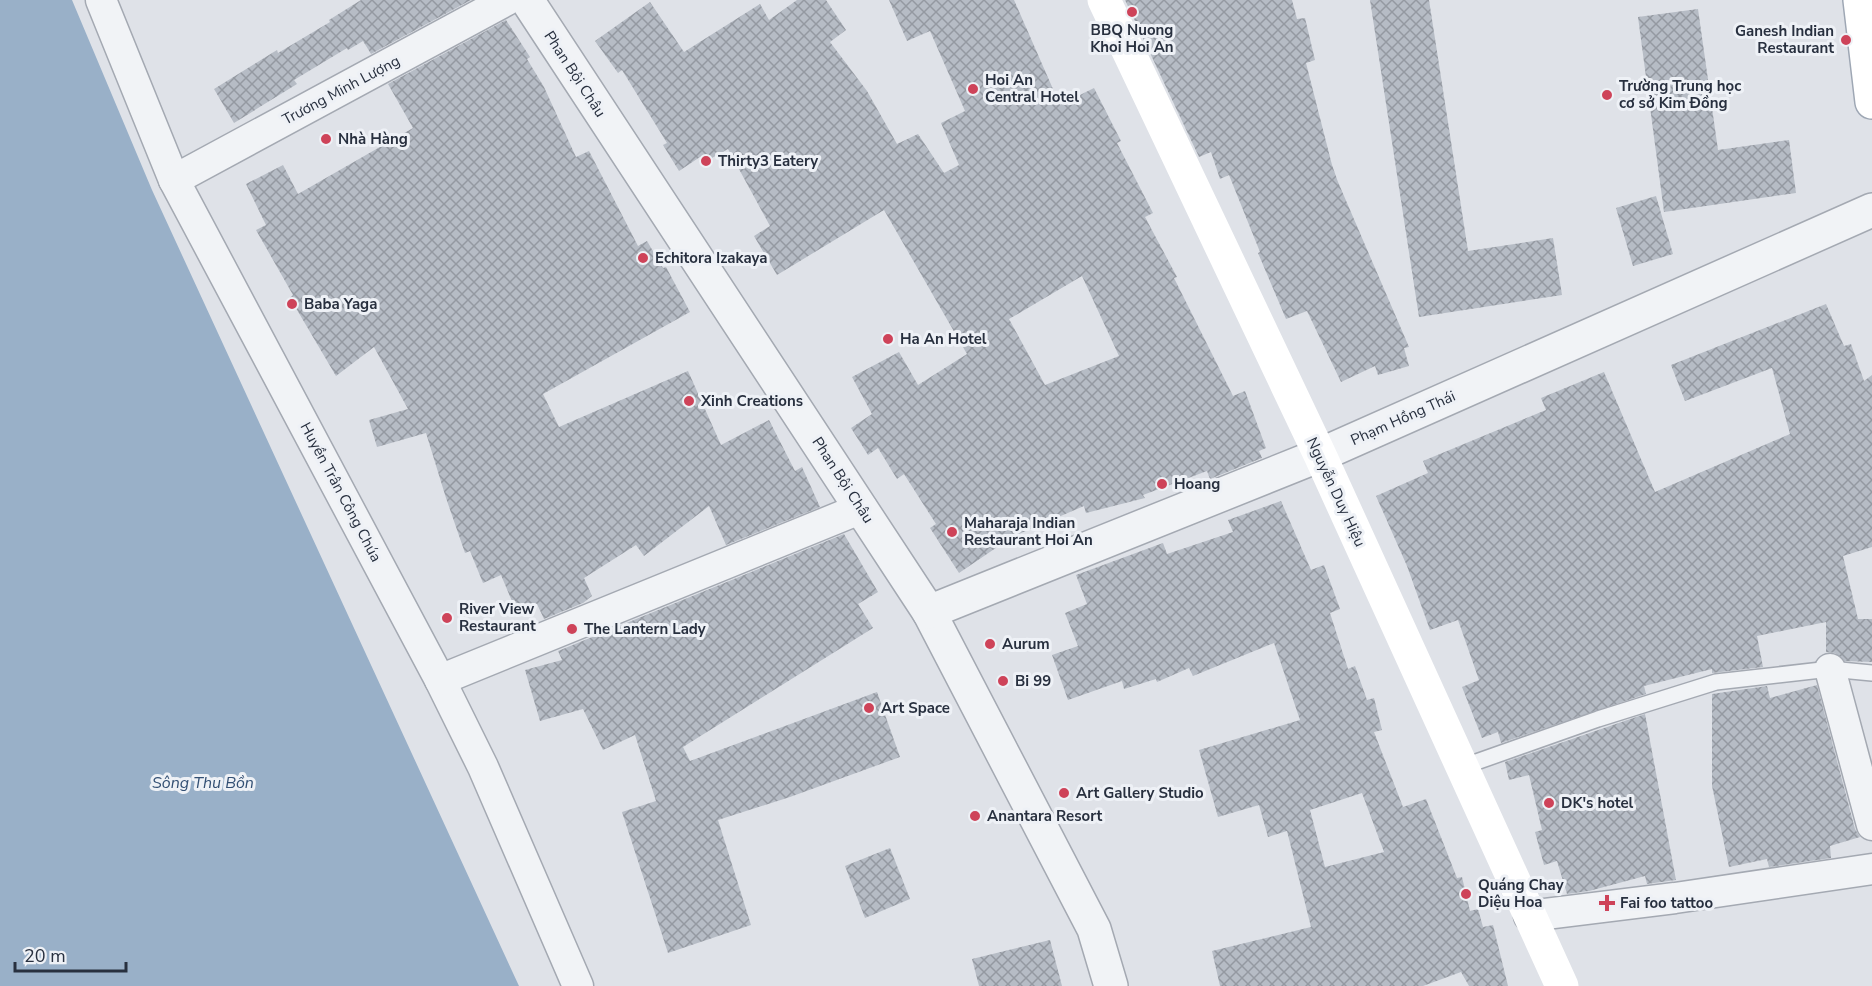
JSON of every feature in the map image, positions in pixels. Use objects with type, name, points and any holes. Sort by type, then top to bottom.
[{"type":"main road","name":"Nguyễn Duy Hiệu","points":[[1104,0],[1320,455],[1562,986]]},
{"type":"main road","points":[[1860,0],[1872,102]]},
{"type":"street","name":"Huyền Trân Công Chúa","points":[[101,0],[174,180],[440,680],[483,767],[578,986]]},
{"type":"street","name":"Trương Minh Lượng","points":[[174,180],[507,0]]},
{"type":"street","name":"Phan Bội Châu","points":[[526,0],[929,612],[1094,929],[1111,986]]},
{"type":"street","name":"Phạm Hồng Thái","points":[[929,612],[1320,455],[1872,210]]},
{"type":"street","points":[[440,680],[862,508]]},
{"type":"street","points":[[1830,669],[1872,825]]},
{"type":"street","points":[[1529,916],[1675,898],[1872,868]]},
{"type":"lane","points":[[1462,767],[1598,719],[1716,681],[1830,669],[1872,673]]},
{"type":"water","name":"Sông Thu Bồn","points":[[0,0],[72,0],[152,190],[519,986],[0,986]]},
{"type":"building","points":[[361,0],[471,0],[371,54],[363,41],[348,50],[347,48],[294,80],[297,84],[234,123],[214,89],[277,50],[278,53],[330,22],[329,20]]},
{"type":"building","points":[[797,0],[826,0],[846,30],[830,42],[867,91],[897,144],[918,134],[944,173],[959,165],[941,123],[965,111],[930,31],[907,41],[889,0],[1014,0],[1060,105],[1094,88],[1121,141],[1117,143],[1153,213],[1145,217],[1177,277],[1174,278],[1233,396],[1245,391],[1266,448],[1259,451],[1262,458],[1210,479],[1207,471],[1143,495],[1145,498],[1086,513],[1084,506],[1012,537],[959,573],[930,528],[936,524],[904,474],[897,479],[878,448],[868,455],[851,428],[872,414],[852,377],[899,352],[918,385],[967,354],[884,210],[777,275],[754,236],[770,226],[728,149],[703,163],[700,157],[679,171],[663,145],[667,143],[622,70],[618,73],[595,41],[650,2],[684,52],[760,4],[769,20]],"holes":[[[1082,276],[1119,356],[1045,385],[1009,319]]]},
{"type":"building","points":[[1125,0],[1292,0],[1297,19],[1305,18],[1315,60],[1306,63],[1332,165],[1409,347],[1404,348],[1409,366],[1378,375],[1375,366],[1341,382],[1307,311],[1286,319],[1229,175],[1220,179],[1211,152],[1199,157]]},
{"type":"building","points":[[1370,0],[1429,0],[1468,251],[1553,238],[1562,295],[1419,317]]},
{"type":"building","points":[[1698,9],[1718,150],[1789,140],[1796,193],[1664,212],[1638,17]]},
{"type":"building","points":[[506,20],[530,57],[527,59],[544,87],[576,157],[589,151],[638,246],[647,241],[663,268],[666,267],[690,312],[543,394],[559,427],[688,371],[721,445],[769,420],[795,471],[802,467],[820,507],[726,545],[709,506],[644,556],[636,545],[584,578],[592,596],[583,603],[544,619],[537,604],[517,613],[501,575],[483,583],[470,551],[465,553],[426,433],[377,447],[369,420],[408,409],[374,347],[336,376],[290,298],[293,295],[256,230],[266,225],[246,184],[283,165],[298,194],[413,128],[388,84]]},
{"type":"building","points":[[1656,196],[1673,254],[1633,266],[1616,208]]},
{"type":"building","points":[[1826,304],[1844,346],[1851,344],[1864,381],[1872,375],[1872,547],[1843,556],[1858,619],[1872,619],[1872,662],[1844,661],[1835,653],[1826,652],[1826,622],[1757,636],[1763,667],[1712,673],[1712,669],[1644,686],[1646,694],[1501,743],[1498,732],[1482,738],[1462,687],[1479,680],[1458,620],[1430,630],[1407,566],[1376,496],[1428,473],[1423,461],[1546,410],[1541,398],[1604,372],[1655,492],[1790,434],[1772,368],[1685,401],[1671,365]]},
{"type":"building","points":[[1281,501],[1311,570],[1324,565],[1340,609],[1330,613],[1348,669],[1355,666],[1367,700],[1374,698],[1382,730],[1374,732],[1403,807],[1426,799],[1457,878],[1462,877],[1470,911],[1478,909],[1483,927],[1493,925],[1508,986],[1469,986],[1461,972],[1423,986],[1220,986],[1212,951],[1311,927],[1287,831],[1268,837],[1259,805],[1218,817],[1199,750],[1300,720],[1274,643],[1193,676],[1189,668],[1157,682],[1156,679],[1124,689],[1122,681],[1068,700],[1052,655],[1078,646],[1065,613],[1087,604],[1076,575],[1163,543],[1167,554],[1233,532],[1228,520]],"holes":[[[1362,793],[1384,852],[1325,867],[1310,810]]]},
{"type":"building","points":[[844,534],[878,592],[858,604],[873,628],[683,747],[690,761],[877,692],[900,757],[790,797],[718,820],[751,925],[668,953],[622,812],[656,801],[635,735],[603,750],[583,709],[540,721],[525,670],[562,660],[558,651]]},
{"type":"building","points":[[1817,685],[1855,829],[1860,837],[1830,846],[1831,858],[1769,867],[1767,859],[1729,867],[1712,786],[1712,694],[1767,686],[1770,698]]},
{"type":"building","points":[[1645,714],[1676,880],[1647,884],[1645,876],[1589,891],[1567,894],[1557,861],[1544,865],[1535,832],[1542,830],[1529,775],[1509,780],[1505,762]]},
{"type":"building","points":[[890,848],[910,899],[865,918],[845,866]]},
{"type":"building","points":[[1050,940],[1062,986],[979,986],[972,959]]},
{"type":"place","name":"BBQ Nuong Khoi Hoi An","points":[[1132,12]]},
{"type":"place","name":"Ganesh Indian Restaurant","points":[[1846,40]]},
{"type":"place","name":"Hoi An Central Hotel","points":[[973,89]]},
{"type":"place","name":"Trường Trung học cơ sở Kim Đồng","points":[[1607,95]]},
{"type":"place","name":"Nhà Hàng","points":[[326,139]]},
{"type":"place","name":"Thirty3 Eatery","points":[[706,161]]},
{"type":"place","name":"Echitora Izakaya","points":[[643,258]]},
{"type":"place","name":"Baba Yaga","points":[[292,304]]},
{"type":"place","name":"Ha An Hotel","points":[[888,339]]},
{"type":"place","name":"Xinh Creations","points":[[689,401]]},
{"type":"place","name":"Hoang","points":[[1162,484]]},
{"type":"place","name":"Maharaja Indian Restaurant Hoi An","points":[[952,532]]},
{"type":"place","name":"River View Restaurant","points":[[447,618]]},
{"type":"place","name":"The Lantern Lady","points":[[572,629]]},
{"type":"place","name":"Aurum","points":[[990,644]]},
{"type":"place","name":"Bi 99","points":[[1003,681]]},
{"type":"place","name":"Art Space","points":[[869,708]]},
{"type":"place","name":"Art Gallery Studio","points":[[1064,793]]},
{"type":"place","name":"DK's hotel","points":[[1549,803]]},
{"type":"place","name":"Anantara Resort","points":[[975,816]]},
{"type":"place","name":"Quáng Chay Diệu Hoa","points":[[1466,894]]},
{"type":"place","name":"Fai foo tattoo","points":[[1607,903]]}]
